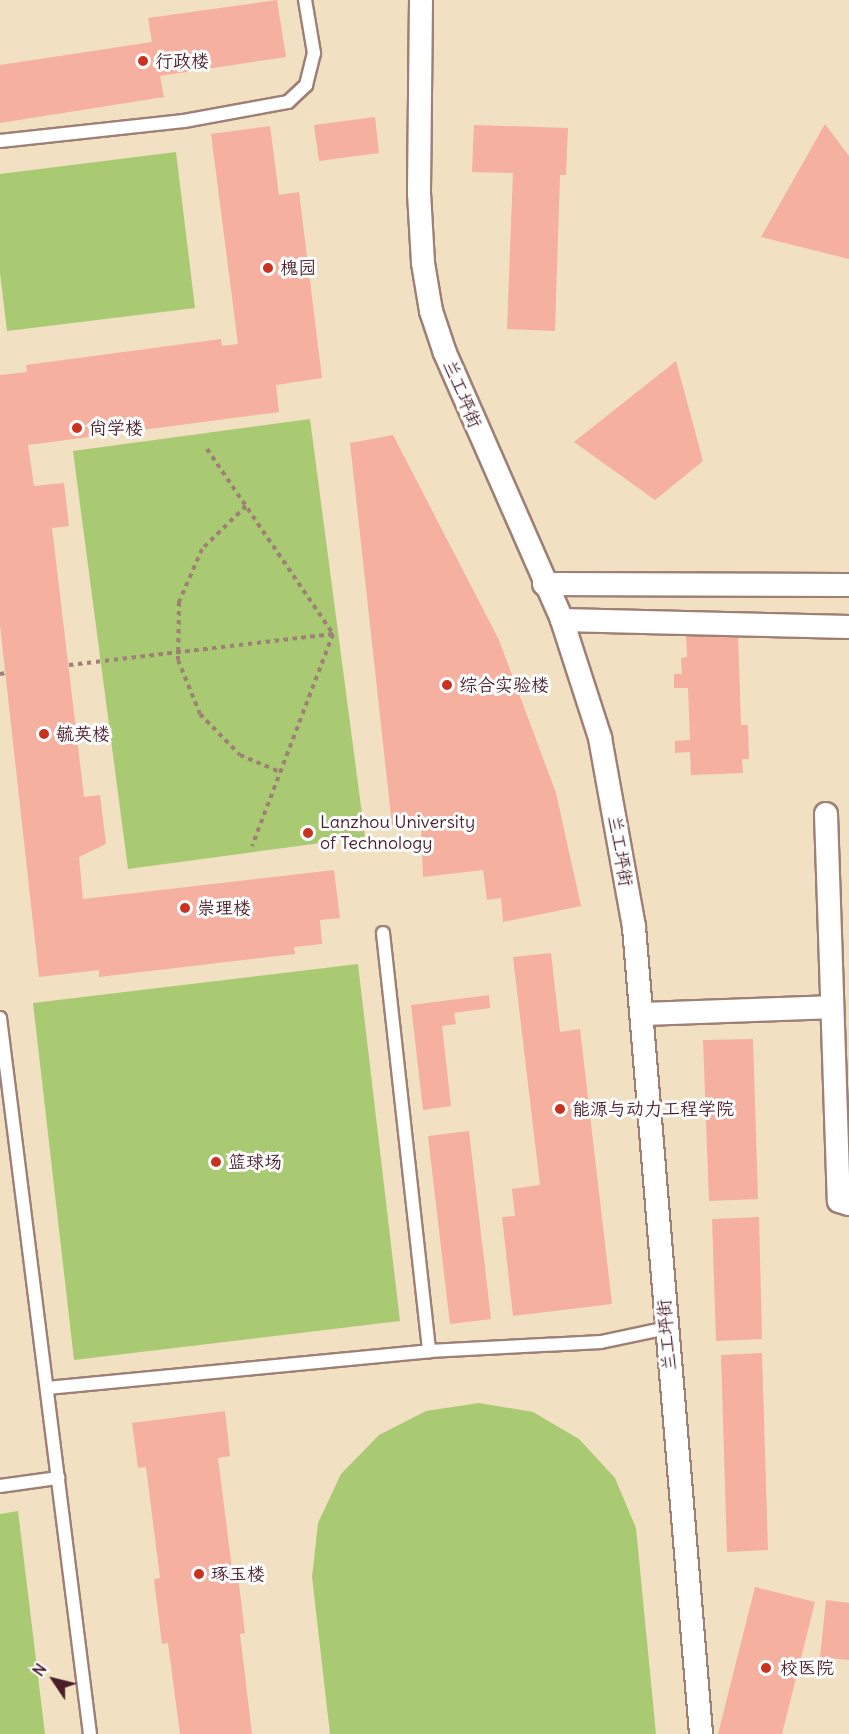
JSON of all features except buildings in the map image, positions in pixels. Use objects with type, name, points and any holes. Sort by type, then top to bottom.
[{"type":"street","name":"兰工坪街","points":[[421,0],[418,193],[423,263],[431,311],[445,353],[544,584],[562,620],[600,738],[634,927],[701,1734]]},
{"type":"street","points":[[544,584],[849,585]]},
{"type":"street","points":[[562,620],[849,627]]},
{"type":"street","points":[[826,814],[839,1201],[849,1204]]},
{"type":"street","points":[[641,1014],[831,1007]]},
{"type":"lane","points":[[0,141],[184,122],[288,102],[306,85],[314,53],[305,0]]},
{"type":"lane","points":[[383,933],[429,1351]]},
{"type":"lane","points":[[0,1018],[90,1734]]},
{"type":"lane","points":[[46,1388],[429,1351],[601,1342],[667,1328]]},
{"type":"lane","points":[[0,1486],[58,1478]]},
{"type":"path","points":[[207,449],[333,634]]},
{"type":"path","points":[[246,506],[202,549],[179,602],[178,652],[200,714],[240,755],[280,772]]},
{"type":"path","points":[[69,665],[333,634]]},
{"type":"path","points":[[252,846],[333,634]]},
{"type":"path","points":[[0,674],[6,673]]},
{"type":"green space","points":[[176,152],[195,308],[7,331],[0,273],[0,174]]},
{"type":"green space","points":[[310,419],[365,837],[128,869],[73,451]]},
{"type":"green space","name":"篮球场","points":[[358,964],[400,1321],[74,1360],[33,1003]]},
{"type":"green space","points":[[479,1403],[533,1412],[579,1439],[615,1478],[636,1528],[656,1734],[330,1734],[312,1577],[318,1523],[341,1474],[379,1435],[426,1411]]},
{"type":"green space","points":[[18,1511],[45,1734],[0,1734],[0,1514]]},
{"type":"place","name":"行政楼","points":[[143,61]]},
{"type":"place","name":"槐园","points":[[268,268]]},
{"type":"place","name":"尚学楼","points":[[77,428]]},
{"type":"place","name":"综合实验楼","points":[[447,685]]},
{"type":"place","name":"毓英楼","points":[[44,734]]},
{"type":"place","name":"Lanzhou University of Technology","points":[[308,833]]},
{"type":"place","name":"崇理楼","points":[[185,908]]},
{"type":"place","name":"能源与动力工程学院","points":[[560,1109]]},
{"type":"place","name":"篮球场","points":[[216,1162]]},
{"type":"place","name":"琢玉楼","points":[[199,1574]]},
{"type":"place","name":"校医院","points":[[766,1668]]}]
